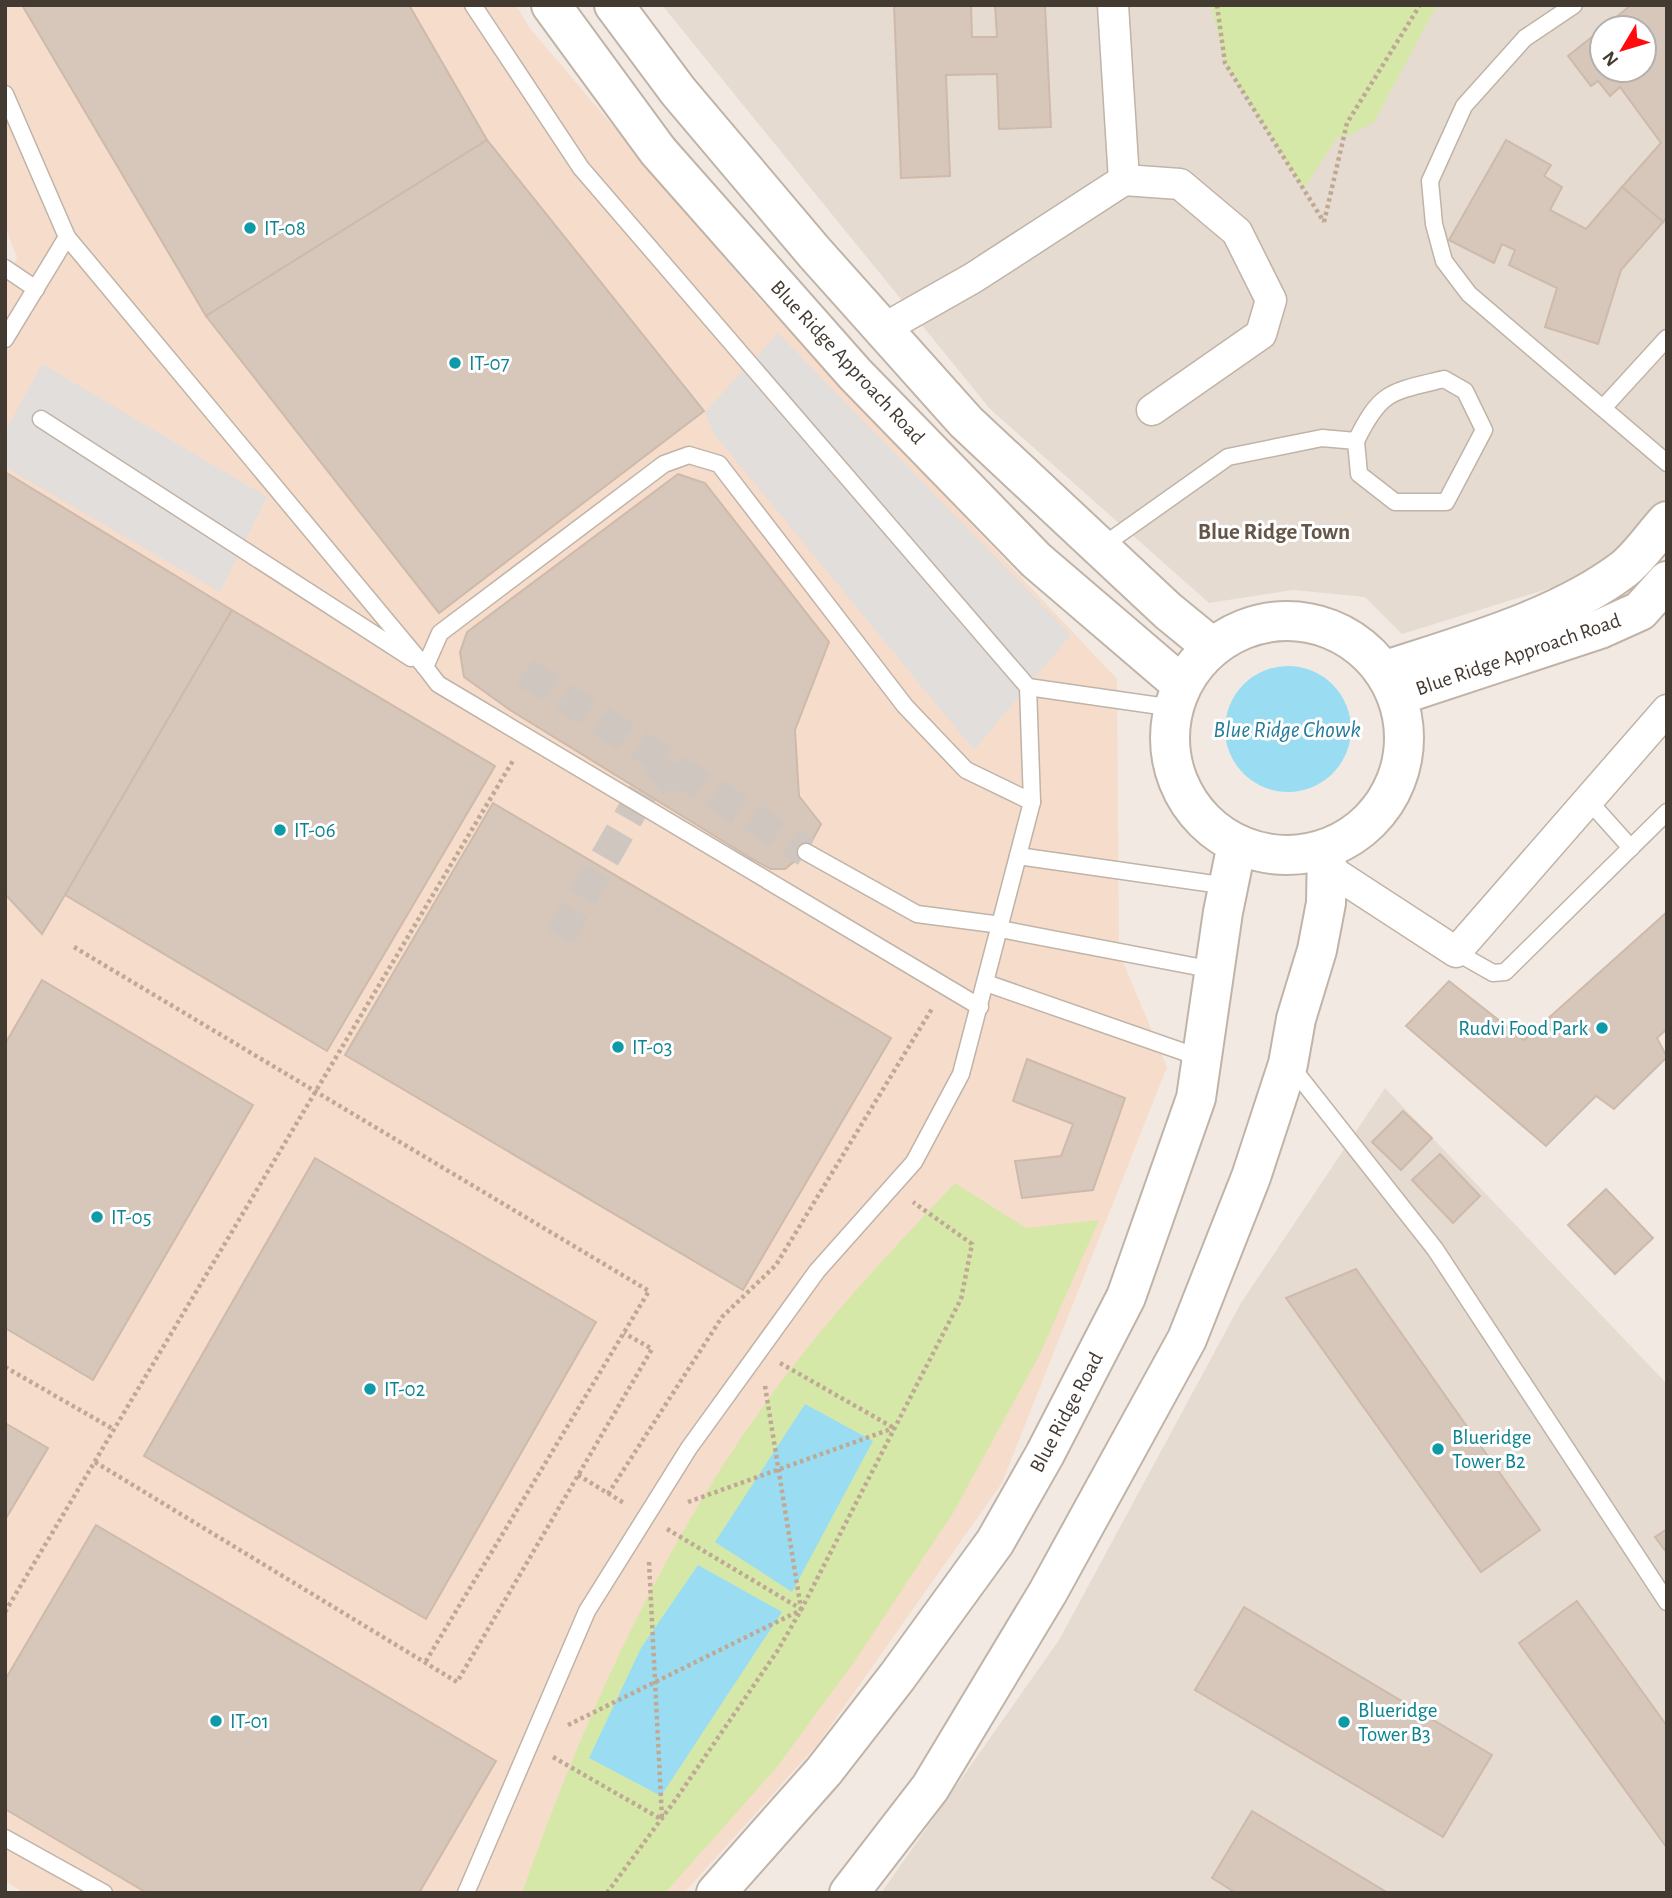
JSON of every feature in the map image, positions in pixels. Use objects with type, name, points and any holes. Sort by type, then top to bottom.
[{"type":"street","name":"Blue Ridge Approach Road","points":[[551,5],[658,151],[855,374],[1036,560],[1178,696]]},
{"type":"street","points":[[614,5],[678,91],[966,422],[1168,611],[1212,647]]},
{"type":"street","points":[[1113,5],[1124,180]]},
{"type":"street","points":[[883,329],[973,278],[1124,180],[1180,184],[1237,232],[1271,300],[1261,334],[1152,410]]},
{"type":"street","name":"Blue Ridge Approach Road","points":[[1390,684],[1471,642],[1563,605],[1625,568],[1667,521]]},
{"type":"street","name":"Blue Ridge Approach Road","points":[[1390,684],[1600,629],[1640,611],[1667,581]]},
{"type":"street","points":[[849,1893],[930,1788],[1048,1592],[1187,1339],[1251,1177],[1288,1063],[1296,1019],[1317,950],[1326,903],[1327,859],[1374,817],[1394,789],[1404,756],[1404,722],[1390,684],[1356,643],[1322,626],[1284,620],[1245,628],[1212,647],[1195,664],[1178,696],[1170,747],[1177,779],[1199,814],[1213,829],[1237,844],[1266,854],[1327,859],[1456,952],[1667,710]]},
{"type":"street","name":"Blue Ridge Road","points":[[716,1893],[824,1771],[898,1677],[995,1542],[1045,1454],[1126,1297],[1196,1098],[1214,970],[1237,844]]},
{"type":"lane","points":[[466,1893],[587,1611],[689,1448],[817,1271],[914,1161],[961,1074],[1032,802],[1028,687],[581,168],[473,5]]},
{"type":"lane","points":[[1574,5],[1525,38],[1464,106],[1430,181],[1434,225],[1444,261],[1469,294],[1571,384],[1667,463]]},
{"type":"lane","points":[[5,94],[67,237],[438,684],[980,1007]]},
{"type":"lane","points":[[5,339],[67,237]]},
{"type":"lane","points":[[5,268],[36,289]]},
{"type":"lane","points":[[1603,408],[1667,338]]},
{"type":"lane","points":[[1444,380],[1465,391],[1484,430],[1446,502],[1395,502],[1359,474],[1356,441],[1372,408],[1393,391],[1444,380]]},
{"type":"lane","points":[[41,419],[425,667]]},
{"type":"lane","points":[[1101,547],[1228,457],[1322,438],[1356,441]]},
{"type":"lane","points":[[425,667],[440,633],[664,464],[689,455],[719,464],[905,706],[966,770],[1032,802]]},
{"type":"lane","points":[[1028,687],[1178,696]]},
{"type":"lane","points":[[1588,800],[1631,848]]},
{"type":"lane","points":[[1456,952],[1493,972],[1505,972],[1667,812]]},
{"type":"lane","points":[[806,852],[916,914],[1000,927],[1214,970]]},
{"type":"lane","points":[[1018,856],[1228,886]]},
{"type":"lane","points":[[986,983],[1201,1058]]},
{"type":"lane","points":[[1288,1063],[1436,1249],[1667,1602]]},
{"type":"lane","points":[[5,1838],[104,1893]]},
{"type":"path","points":[[1217,5],[1225,63],[1324,222],[1347,123],[1420,5]]},
{"type":"path","points":[[5,1612],[313,1091],[527,737]]},
{"type":"path","points":[[513,760],[525,767]]},
{"type":"path","points":[[74,947],[649,1291],[426,1661]]},
{"type":"path","points":[[608,1494],[722,1317],[776,1265],[934,1005],[922,998]]},
{"type":"path","points":[[607,1893],[662,1819],[778,1650],[961,1298],[972,1244],[892,1187]]},
{"type":"path","points":[[95,1462],[457,1682],[652,1349],[624,1332]]},
{"type":"path","points":[[759,1351],[895,1428]]},
{"type":"path","points":[[759,1351],[801,1610]]},
{"type":"path","points":[[5,1367],[113,1429]]},
{"type":"path","points":[[646,1517],[895,1428]]},
{"type":"path","points":[[578,1475],[801,1610]]},
{"type":"path","points":[[646,1517],[662,1819]]},
{"type":"path","points":[[529,1744],[801,1610]]},
{"type":"path","points":[[529,1744],[662,1819]]},
{"type":"shaded area","points":[[5,5],[516,5],[529,27],[761,301],[1117,679],[1119,952],[1167,1067],[1002,1483],[817,1745],[684,1893],[24,1893],[5,1881],[5,279],[17,258],[5,226]]},
{"type":"shaded area","points":[[662,5],[1667,5],[1667,497],[1618,552],[1557,586],[1402,634],[1365,597],[1293,590],[1209,603],[990,409]]},
{"type":"shaded area","points":[[778,333],[1071,635],[974,750],[714,434],[705,412]]},
{"type":"shaded area","points":[[42,364],[267,497],[220,592],[5,467],[5,432]]},
{"type":"shaded area","points":[[1385,1088],[1667,1384],[1667,1893],[881,1893],[1059,1640],[1241,1303]]},
{"type":"green space","points":[[1211,5],[1437,5],[1374,122],[1348,136],[1337,137],[1304,189],[1225,63]]},
{"type":"green space","points":[[955,1183],[1026,1228],[1099,1220],[1039,1356],[953,1513],[854,1662],[777,1767],[665,1893],[522,1893],[575,1754],[605,1686],[636,1619],[708,1489],[749,1426],[812,1342]]},
{"type":"water","name":"Blue Ridge Chowk","points":[[1288,666],[1312,671],[1332,685],[1346,705],[1351,729],[1346,753],[1332,773],[1312,787],[1288,792],[1264,787],[1244,773],[1230,753],[1225,729],[1230,705],[1244,685],[1264,671]]},
{"type":"water","points":[[805,1404],[873,1441],[792,1592],[715,1542]]},
{"type":"water","points":[[698,1565],[782,1612],[661,1796],[589,1758],[641,1648]]},
{"type":"building","name":"IT-08","points":[[22,5],[409,5],[487,140],[206,316]]},
{"type":"building","points":[[894,5],[971,5],[972,37],[997,37],[995,5],[1045,5],[1051,127],[999,129],[997,74],[946,75],[950,176],[901,178]]},
{"type":"building","points":[[1631,5],[1667,5],[1667,217],[1663,222],[1622,187],[1661,143],[1620,87],[1610,96],[1600,84],[1658,84],[1658,14],[1620,14]]},
{"type":"building","points":[[1588,40],[1588,82],[1568,56]]},
{"type":"building","name":"IT-07","points":[[487,140],[704,411],[439,613],[206,316]]},
{"type":"building","points":[[1506,140],[1551,165],[1544,176],[1562,187],[1550,210],[1586,229],[1622,187],[1663,222],[1621,270],[1598,344],[1545,327],[1557,288],[1509,265],[1515,250],[1502,244],[1494,263],[1449,240]]},
{"type":"building","points":[[5,472],[232,610],[42,934],[5,894]]},
{"type":"building","points":[[678,474],[705,483],[829,642],[795,730],[799,796],[821,824],[806,852],[785,869],[771,869],[752,859],[510,710],[464,677],[460,652],[467,632]]},
{"type":"building","name":"IT-06","points":[[232,610],[495,766],[327,1051],[65,895]]},
{"type":"building","name":"IT-03","points":[[493,803],[891,1038],[743,1290],[345,1055]]},
{"type":"building","name":"Rudvi Food Park","points":[[1667,912],[1667,1029],[1657,1038],[1667,1057],[1614,1109],[1596,1096],[1546,1146],[1406,1026],[1449,981],[1524,1040]]},
{"type":"building","name":"IT-05","points":[[42,980],[253,1105],[93,1380],[5,1328],[5,1044]]},
{"type":"building","points":[[1027,1059],[1125,1098],[1093,1190],[1022,1198],[1015,1161],[1061,1156],[1073,1124],[1013,1101]]},
{"type":"building","points":[[1403,1111],[1432,1138],[1401,1170],[1372,1142]]},
{"type":"building","points":[[1440,1154],[1480,1196],[1453,1223],[1412,1180]]},
{"type":"building","name":"IT-02","points":[[315,1158],[596,1322],[426,1619],[144,1456]]},
{"type":"building","points":[[1606,1189],[1653,1238],[1615,1274],[1568,1225]]},
{"type":"building","name":"Blueridge Tower B2","points":[[1356,1269],[1540,1530],[1481,1572],[1286,1298]]},
{"type":"building","points":[[5,1423],[48,1448],[5,1520]]},
{"type":"building","name":"IT-01","points":[[96,1525],[496,1761],[419,1893],[147,1893],[5,1809],[5,1680]]},
{"type":"building","points":[[1667,1529],[1667,1553],[1655,1537]]},
{"type":"building","points":[[1577,1601],[1667,1726],[1667,1848],[1519,1643]]},
{"type":"building","name":"Blueridge Tower B3","points":[[1244,1607],[1492,1755],[1443,1837],[1195,1690]]},
{"type":"building","points":[[1252,1811],[1388,1893],[1236,1893],[1212,1878]]},
{"type":"tunnel","points":[[525,672],[806,852]]},
{"type":"tunnel","points":[[560,936],[643,792],[663,775],[691,778]]},
{"type":"place","name":"IT-08","points":[[250,228]]},
{"type":"place","name":"IT-07","points":[[455,363]]},
{"type":"place","name":"IT-06","points":[[280,830]]},
{"type":"place","name":"Rudvi Food Park","points":[[1602,1028]]},
{"type":"place","name":"IT-03","points":[[618,1047]]},
{"type":"place","name":"IT-05","points":[[97,1217]]},
{"type":"place","name":"IT-02","points":[[370,1389]]},
{"type":"place","name":"Blueridge Tower B2","points":[[1438,1449]]},
{"type":"place","name":"IT-01","points":[[216,1721]]},
{"type":"place","name":"Blueridge Tower B3","points":[[1344,1722]]},
{"type":"district","name":"Blue Ridge Town","points":[[1274,531]]}]
